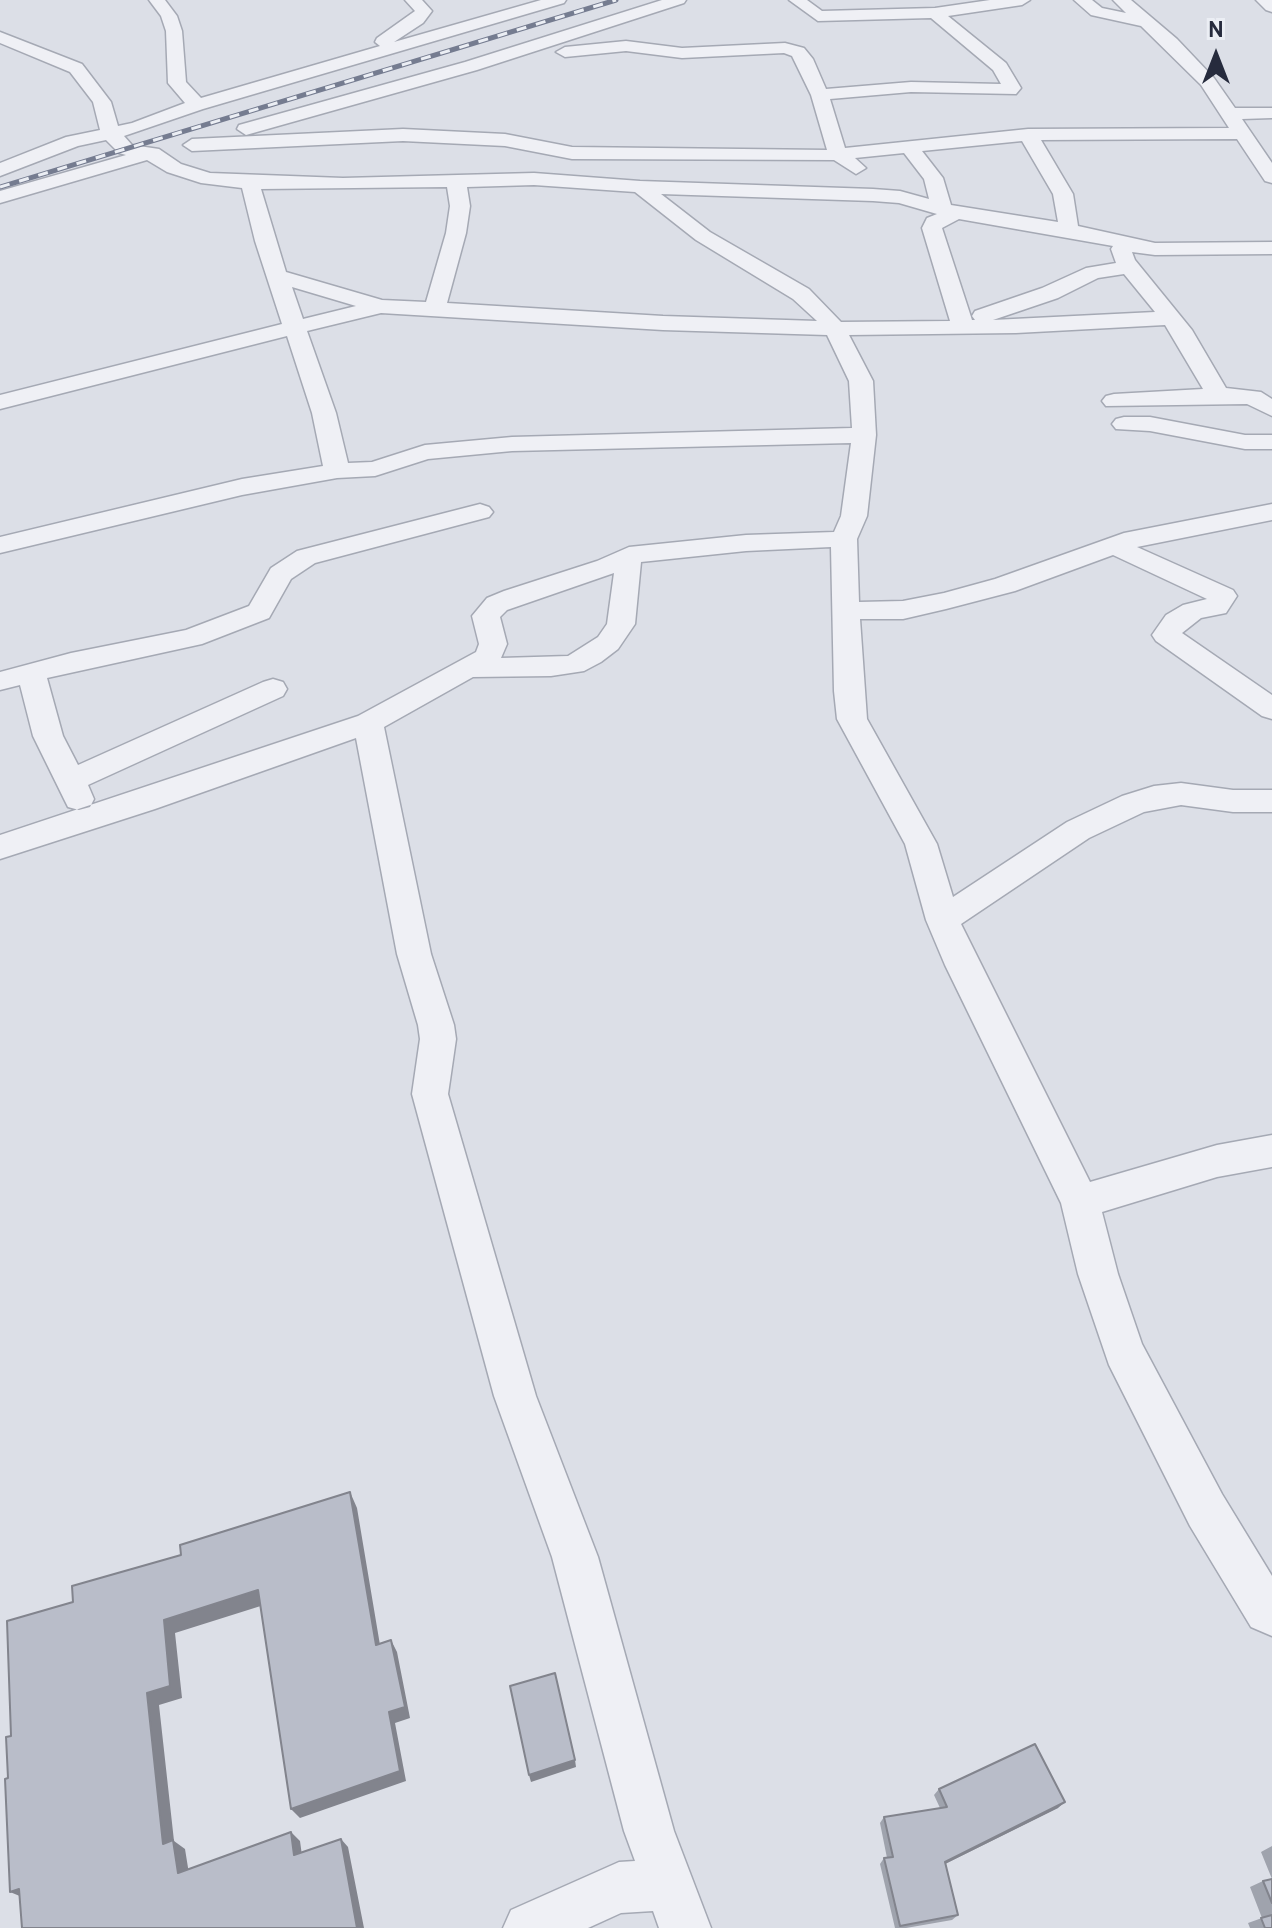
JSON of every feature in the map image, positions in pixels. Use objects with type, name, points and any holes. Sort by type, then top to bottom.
[{"type":"street","points":[[157,0],[169,16],[174,31],[177,83],[197,105]]},
{"type":"street","points":[[347,63],[417,20],[424,11],[413,0]]},
{"type":"street","points":[[0,170],[73,141],[137,128],[197,105],[558,0]]},
{"type":"street","points":[[0,197],[505,55],[678,0]]},
{"type":"street","points":[[797,0],[818,16],[935,13],[1022,0]]},
{"type":"street","points":[[1082,0],[1097,12],[1148,22]]},
{"type":"street","points":[[1121,0],[1148,22],[1208,82],[1272,177]]},
{"type":"street","points":[[1264,0],[1272,7]]},
{"type":"street","points":[[820,95],[911,87],[1012,88],[1000,67],[935,13]]},
{"type":"street","points":[[598,25],[626,46]]},
{"type":"street","points":[[0,37],[76,68],[102,102],[110,133],[126,149],[150,154],[190,174],[250,183],[534,179],[640,187],[900,197]]},
{"type":"street","points":[[505,55],[626,46],[682,53],[785,48],[798,52],[820,95],[831,139],[839,155],[879,187],[900,197],[950,211],[1069,230],[1131,256],[1192,347],[1218,395]]},
{"type":"street","points":[[1228,114],[1272,113]]},
{"type":"street","points":[[192,145],[416,135],[505,140],[584,154],[839,155],[1028,135],[1240,133]]},
{"type":"street","points":[[1028,135],[1063,194],[1069,230]]},
{"type":"street","points":[[911,147],[914,156],[933,178],[950,211]]},
{"type":"street","points":[[0,160],[30,159]]},
{"type":"street","points":[[435,308],[456,233],[460,206],[456,179]]},
{"type":"street","points":[[250,183],[324,413],[337,471]]},
{"type":"street","points":[[640,187],[703,236],[801,294],[834,329],[861,381],[864,435],[854,516],[844,539],[848,691],[852,719],[921,844],[943,920],[962,965],[1080,1202],[1098,1274],[1124,1351],[1206,1510],[1270,1616]]},
{"type":"street","points":[[950,211],[934,222],[932,228],[962,324]]},
{"type":"street","points":[[962,324],[1050,293],[1131,256],[1181,250],[1272,248]]},
{"type":"street","points":[[279,277],[381,306],[663,323],[834,329],[1170,318]]},
{"type":"street","points":[[0,402],[381,306]]},
{"type":"street","points":[[1114,401],[1218,395],[1253,397],[1272,409]]},
{"type":"street","points":[[1124,424],[1150,424],[1245,442],[1272,442]]},
{"type":"street","points":[[0,545],[242,487],[337,471],[375,469],[425,452],[512,444],[864,435]]},
{"type":"street","points":[[0,681],[192,638],[259,612],[280,574],[306,557],[480,512]]},
{"type":"street","points":[[846,611],[903,610],[946,601],[1030,577],[1112,545],[1272,512]]},
{"type":"street","points":[[0,847],[368,723],[473,668],[492,652],[486,616],[497,604],[606,567],[629,555],[746,543],[844,539]]},
{"type":"street","points":[[1112,545],[1223,596],[1216,607],[1193,611],[1176,621],[1166,635],[1272,709]]},
{"type":"street","points":[[473,668],[551,667],[574,664],[591,656],[608,643],[621,624],[629,555]]},
{"type":"street","points":[[31,673],[48,736],[90,818]]},
{"type":"street","points":[[70,781],[273,689]]},
{"type":"street","points":[[368,723],[414,954],[436,1025],[438,1039],[430,1094],[515,1396],[575,1557],[649,1831],[676,1906]]},
{"type":"street","points":[[943,920],[1078,830],[1133,804],[1154,797],[1181,794],[1233,801],[1272,801]]},
{"type":"street","points":[[1080,1202],[1217,1161],[1272,1151]]},
{"type":"street","points":[[529,1928],[619,1888],[676,1906]]},
{"type":"building","points":[[350,1492],[376,1645],[391,1640],[405,1707],[389,1712],[400,1771],[291,1809],[258,1590],[164,1620],[170,1686],[147,1693],[163,1844],[173,1840],[178,1873],[291,1832],[294,1855],[341,1839],[357,1928],[22,1928],[19,1889],[10,1892],[5,1779],[8,1778],[6,1737],[11,1736],[7,1621],[73,1602],[72,1586],[181,1555],[180,1545]]},
{"type":"building","points":[[555,1673],[575,1760],[529,1775],[510,1686]]},
{"type":"building","points":[[1035,1744],[1065,1802],[945,1862],[958,1915],[900,1926],[884,1858],[893,1857],[884,1817],[947,1807],[939,1789]]},
{"type":"building","points":[[1272,1879],[1272,1903],[1263,1881]]},
{"type":"building","points":[[1272,1915],[1272,1928],[1265,1928],[1261,1918]]},
{"type":"railway","points":[[0,187],[616,0]]}]
